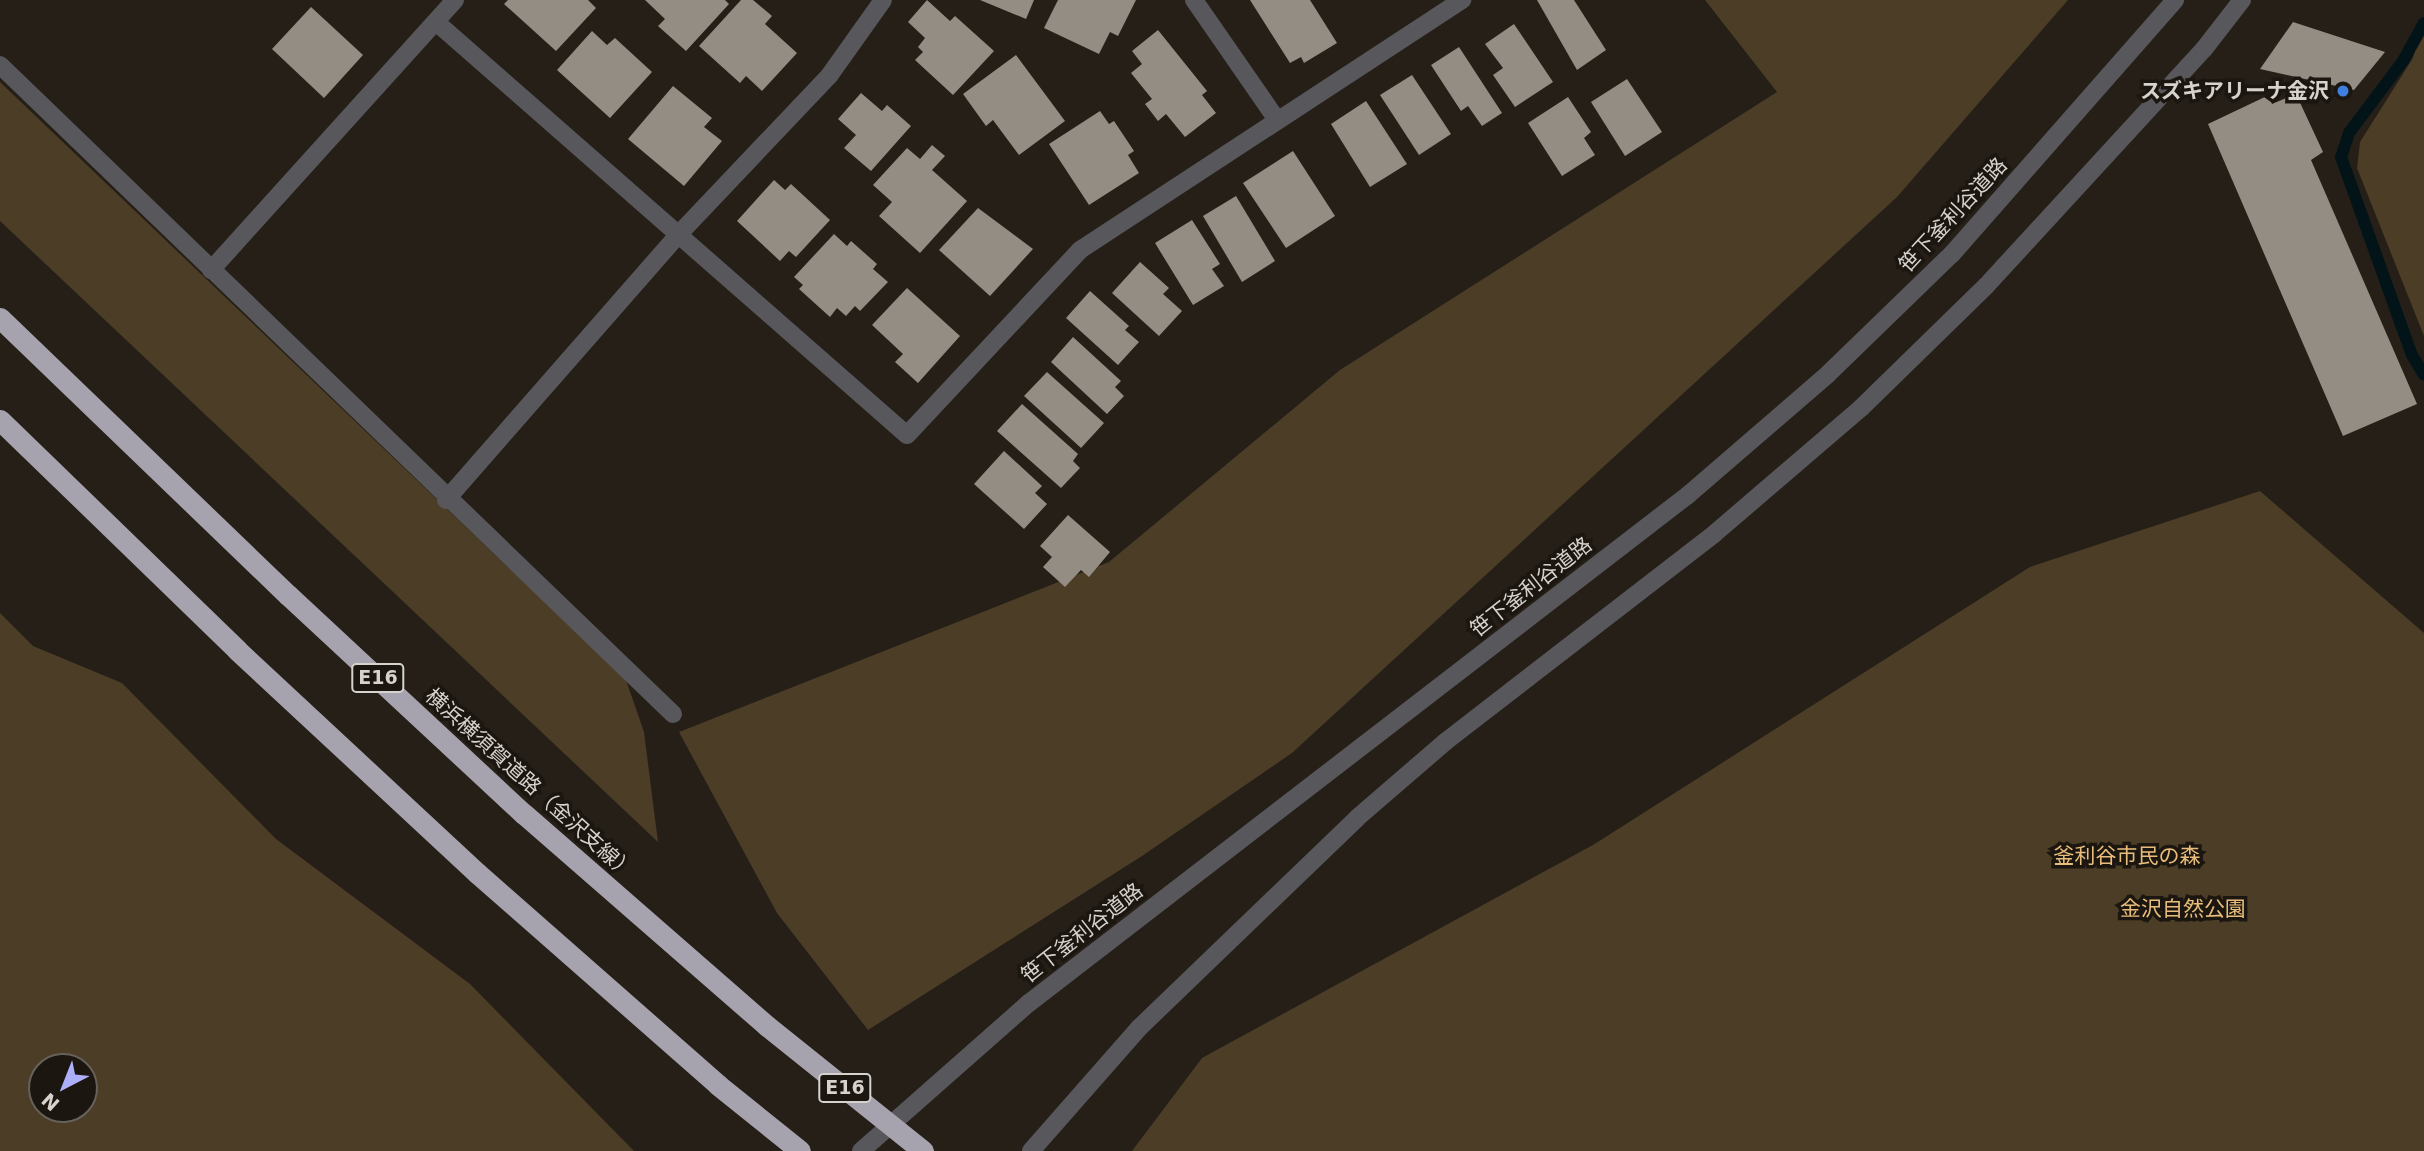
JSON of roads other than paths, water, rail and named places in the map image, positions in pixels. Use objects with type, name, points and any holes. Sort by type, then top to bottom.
[{"type":"highway","name":"横浜横須賀道路（金沢支線）","points":[[0,318],[485,778],[767,1026],[923,1151]]},
{"type":"highway","points":[[0,420],[447,845],[719,1086],[800,1151]]},
{"type":"street","points":[[211,270],[455,0]]},
{"type":"street","points":[[446,500],[679,234],[828,76],[883,0]]},
{"type":"street","points":[[1194,0],[1277,120]]},
{"type":"street","points":[[436,22],[907,435],[1080,250],[1462,0]]},
{"type":"street","name":"笹下釜利谷道路","points":[[861,1151],[1029,1003],[1688,495],[1828,374],[1952,254],[2175,0]]},
{"type":"street","points":[[1031,1151],[1139,1028],[1357,818],[1445,742],[1714,534],[1861,408],[1986,286],[2204,49],[2242,0]]},
{"type":"street","points":[[0,65],[446,500],[673,715]]},
{"type":"waterway","points":[[2424,23],[2403,61],[2349,133],[2341,157],[2412,355],[2424,375]]},
{"type":"place","name":"スズキアリーナ金沢","points":[[2343,91]]},
{"type":"park label","name":"釜利谷市民の森","points":[[2127,856]]},
{"type":"park label","name":"金沢自然公園","points":[[2183,909]]}]
